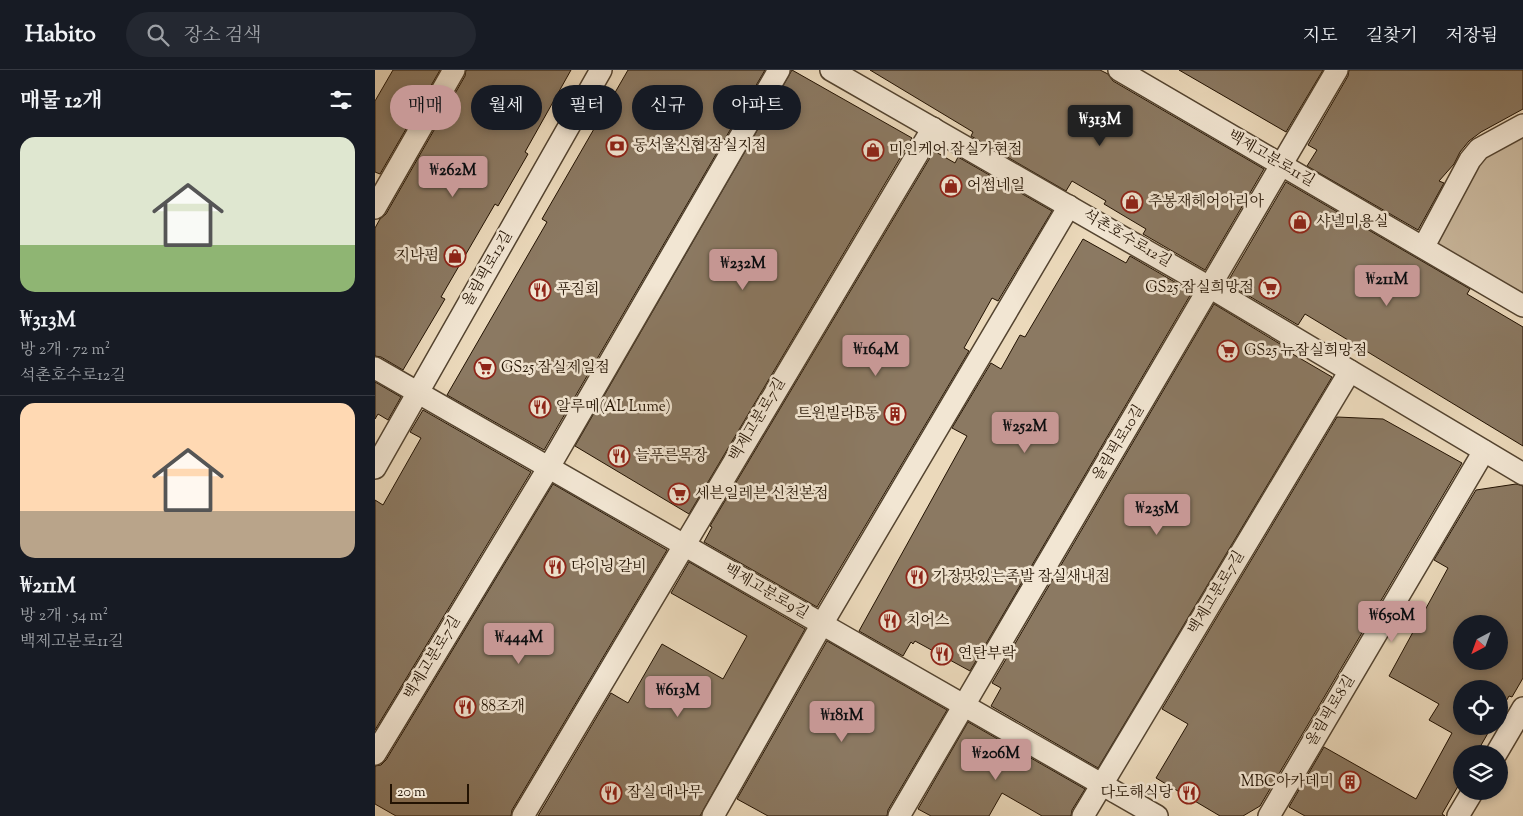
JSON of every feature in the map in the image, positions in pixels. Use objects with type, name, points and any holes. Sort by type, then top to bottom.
[{"type":"street","points":[[375,208],[454,70]]},
{"type":"street","name":"올림픽로12길","points":[[375,468],[601,70]]},
{"type":"street","name":"백제고분로7길","points":[[375,754],[549,467],[779,70]]},
{"type":"street","name":"석촌호수로12길","points":[[831,70],[1211,288],[1523,474]]},
{"type":"street","name":"백제고분로11길","points":[[1119,70],[1146,77],[1281,164],[1424,246],[1523,306]]},
{"type":"street","name":"올림픽로10길","points":[[899,816],[1211,288],[1337,70]]},
{"type":"street","points":[[1424,246],[1470,160],[1479,149],[1523,125]]},
{"type":"street","name":"백제고분로7길","points":[[523,816],[933,128]]},
{"type":"street","points":[[713,816],[822,624],[1069,206]]},
{"type":"street","name":"백제고분로9길","points":[[375,368],[1157,816]]},
{"type":"street","name":"백제고분로7길","points":[[1083,816],[1350,371]]},
{"type":"street","name":"올림픽로8길","points":[[1269,816],[1485,451]]},
{"type":"street","points":[[1500,745],[1523,708]]},
{"type":"street","points":[[1458,816],[1468,800]]},
{"type":"shaded area","points":[[1523,132],[1523,298],[1433,244],[1480,157]]},
{"type":"building","points":[[393,70],[440,70],[431,85],[390,85],[390,130],[405,130],[380,174],[375,172],[375,101]]},
{"type":"building","points":[[466,70],[571,70],[563,85],[552,85],[552,104],[542,122],[542,85],[471,85],[471,130],[537,130],[525,152],[528,154],[498,206],[495,204],[441,297],[445,299],[403,370],[381,357],[375,356],[375,228],[380,219],[386,214],[434,130],[461,130],[460,85]]},
{"type":"building","points":[[628,70],[765,70],[756,85],[713,85],[713,130],[730,130],[544,450],[447,395],[547,222],[542,219],[593,130],[622,130],[622,85],[619,85]]},
{"type":"building","points":[[792,70],[912,138],[689,514],[575,446],[757,130],[801,130],[801,85],[783,85]]},
{"type":"building","points":[[870,70],[1100,70],[1108,74],[1113,81],[1264,169],[1205,270],[1143,234],[1146,229],[1104,204],[1106,201],[1072,181],[1066,191],[971,136],[973,132]]},
{"type":"building","points":[[1179,70],[1323,70],[1286,132]]},
{"type":"building","points":[[1349,70],[1523,70],[1523,109],[1481,132],[1469,141],[1460,152],[1454,164],[1439,181],[1444,183],[1418,230],[1307,166],[1317,150],[1308,145],[1348,76]]},
{"type":"building","points":[[934,151],[955,163],[958,157],[1052,211],[998,301],[992,298],[964,348],[969,351],[817,607],[704,542],[712,527],[710,526]]},
{"type":"building","points":[[1286,182],[1470,289],[1467,294],[1523,327],[1523,446],[1305,314],[1298,325],[1227,283]]},
{"type":"building","points":[[1083,239],[1126,263],[1130,256],[1192,292],[970,671],[915,641],[913,644],[911,642],[903,656],[859,631],[967,436],[952,428],[991,363],[1001,369],[1020,335],[1025,337]]},
{"type":"building","points":[[1214,304],[1332,377],[1098,768],[991,706],[1001,688],[992,683]]},
{"type":"building","points":[[375,382],[401,397],[388,420],[378,414],[375,419]]},
{"type":"building","points":[[423,410],[531,472],[375,730],[375,500],[383,505],[421,438],[410,432]]},
{"type":"building","points":[[1337,417],[1383,419],[1462,463],[1260,806],[1243,816],[1220,816],[1156,778],[1188,724],[1162,709]]},
{"type":"building","points":[[553,484],[667,550],[512,810],[511,816],[396,816],[375,804],[375,766],[381,765],[386,760]]},
{"type":"building","points":[[1516,484],[1523,486],[1523,678],[1512,697],[1509,696],[1508,698],[1508,680],[1453,680],[1453,735],[1487,735],[1481,745],[1453,745],[1453,795],[1442,814],[1445,816],[1305,816],[1289,807],[1324,747],[1416,799],[1452,733],[1429,720],[1439,704],[1389,676],[1448,568],[1434,560],[1476,490]]},
{"type":"building","points":[[689,562],[805,629],[700,816],[538,816],[611,693],[628,703],[662,644],[723,679],[747,636],[671,593]]},
{"type":"building","points":[[827,641],[947,710],[888,810],[887,816],[768,816],[737,799]]},
{"type":"building","points":[[968,722],[1085,789],[1072,810],[1071,816],[1042,816],[1002,793],[989,816],[931,816],[918,809]]},
{"type":"place","name":"동서울신협 잠실지점","points":[[617,146]]},
{"type":"place","name":"미인케어 잠실가현점","points":[[873,150]]},
{"type":"place","name":"어썸네일","points":[[951,186]]},
{"type":"place","name":"추봉재헤어아리아","points":[[1132,202]]},
{"type":"place","name":"샤넬미용실","points":[[1300,222]]},
{"type":"place","name":"지나펌","points":[[455,256]]},
{"type":"place","name":"GS25 잠실희망점","points":[[1270,288]]},
{"type":"place","name":"푸짐회","points":[[540,290]]},
{"type":"place","name":"GS25 뉴잠실희망점","points":[[1228,351]]},
{"type":"place","name":"GS25 잠실제일점","points":[[485,368]]},
{"type":"place","name":"알루메(AL Lume)","points":[[540,407]]},
{"type":"place","name":"트윈빌라B동","points":[[895,414]]},
{"type":"place","name":"늘푸른목장","points":[[619,456]]},
{"type":"place","name":"세븐일레븐 신천본점","points":[[679,494]]},
{"type":"place","name":"다이닝 갈비","points":[[555,567]]},
{"type":"place","name":"가장맛있는족발 잠실새내점","points":[[917,577]]},
{"type":"place","name":"치어스","points":[[890,621]]},
{"type":"place","name":"연탄부락","points":[[942,654]]},
{"type":"place","name":"88조개","points":[[465,707]]},
{"type":"place","name":"MBC아카데미","points":[[1350,782]]},
{"type":"place","name":"잠실 대나무","points":[[611,793]]},
{"type":"place","name":"다도해식당","points":[[1189,793]]}]
